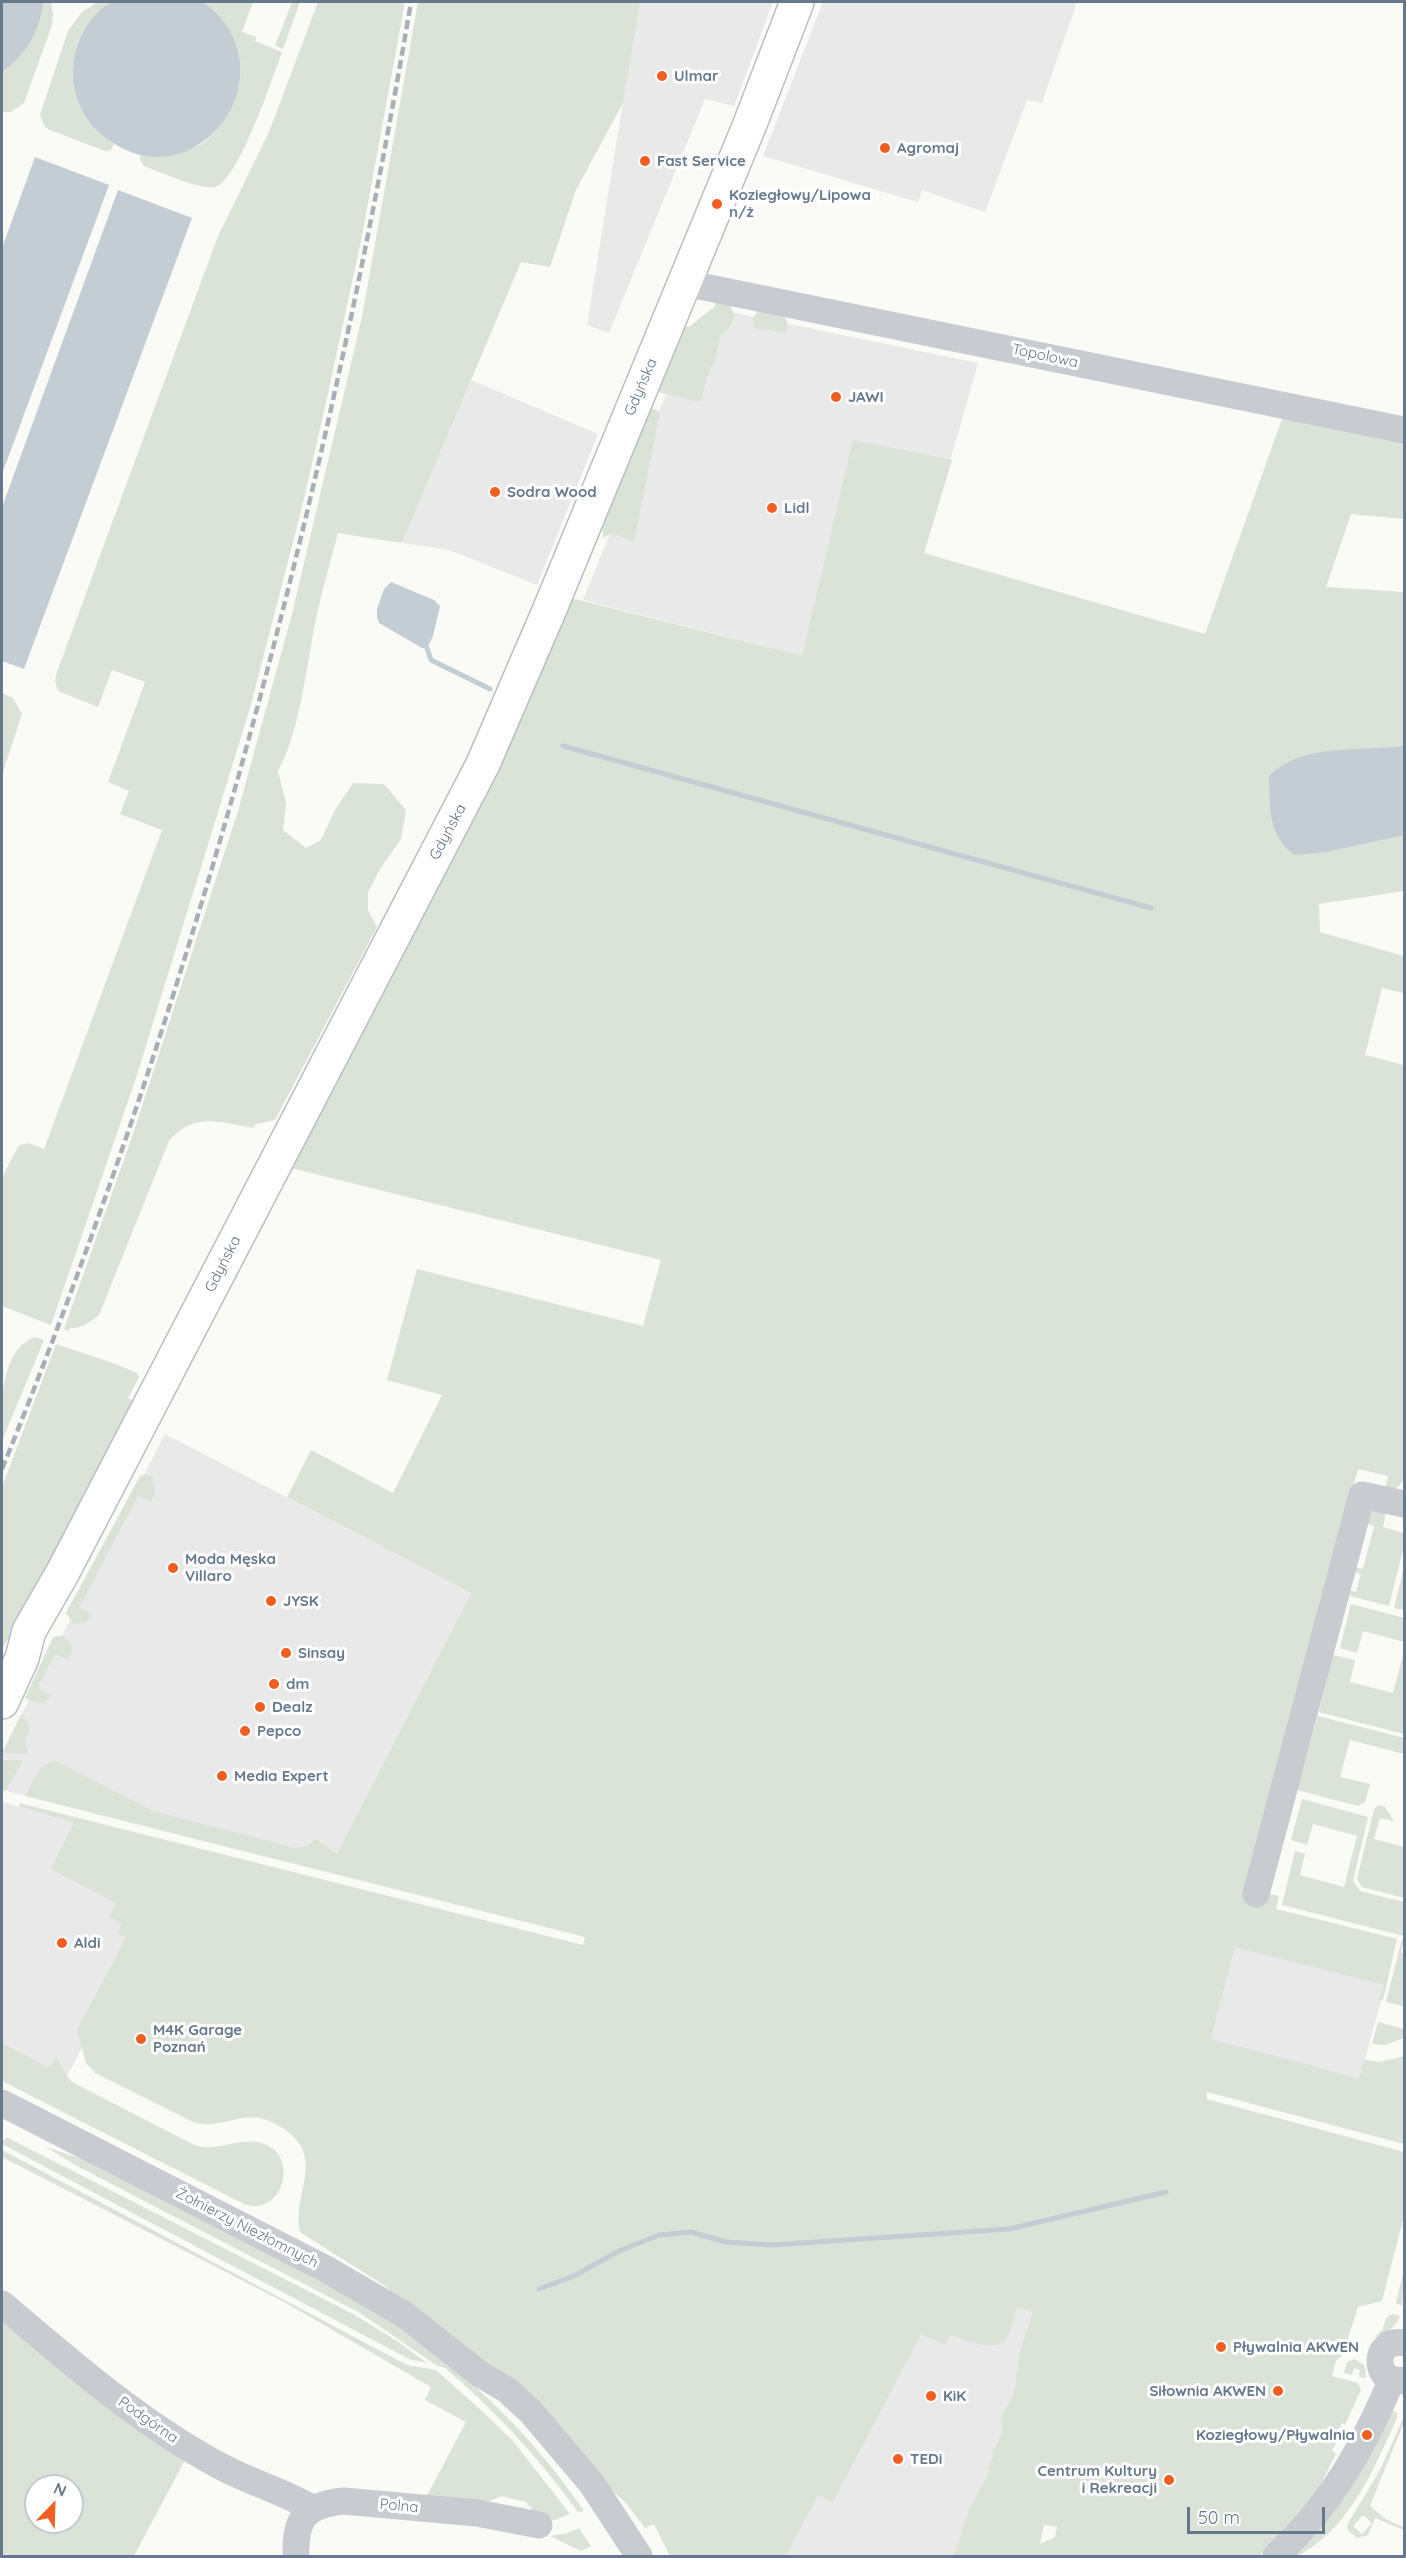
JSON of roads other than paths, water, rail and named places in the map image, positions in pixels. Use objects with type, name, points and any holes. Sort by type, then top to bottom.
[{"type":"main road","name":"Gdyńska","points":[[2,1702],[22,1658],[29,1631],[63,1572],[483,764],[542,629],[764,90],[797,2]]},
{"type":"main road","name":"Gdyńska","points":[[2,1659],[9,1649],[29,1631]]},
{"type":"street","name":"Topolowa","points":[[684,283],[1404,430]]},
{"type":"street","points":[[1256,1894],[1362,1495],[1404,1504]]},
{"type":"street","name":"Żołnierzy Niezłomnych","points":[[2,2103],[363,2289],[405,2315],[480,2374],[507,2390],[558,2442],[592,2484],[639,2556]]},
{"type":"street","name":"Podgórna","points":[[2,2304],[103,2388],[182,2443],[220,2466],[312,2508]]},
{"type":"street","points":[[1276,2556],[1308,2523],[1342,2479],[1398,2380],[1381,2370],[1380,2357],[1387,2346],[1404,2340]]},
{"type":"street","name":"Żołnierzy Niezłomnych","points":[[480,2374],[554,2460],[586,2504],[619,2556]]},
{"type":"street","name":"Polna","points":[[312,2508],[326,2503],[344,2501],[477,2513],[539,2525]]},
{"type":"street","points":[[296,2556],[297,2529],[302,2518],[312,2508]]},
{"type":"waterway","points":[[427,648],[431,660],[490,689]]},
{"type":"waterway","points":[[563,746],[1151,908]]},
{"type":"waterway","points":[[539,2289],[574,2276],[619,2251],[659,2235],[691,2232],[726,2242],[771,2245],[1009,2229],[1166,2192]]},
{"type":"railway","points":[[2,1469],[71,1291],[135,1112],[193,930],[247,747],[295,562],[338,376],[377,190],[411,2]]},
{"type":"place","name":"Ulmar","points":[[662,76]]},
{"type":"place","name":"Agromaj","points":[[885,148]]},
{"type":"place","name":"Fast Service","points":[[645,161]]},
{"type":"place","name":"Koziegłowy/Lipowa n/ż","points":[[717,204]]},
{"type":"place","name":"JAWI","points":[[836,397]]},
{"type":"place","name":"Sodra Wood","points":[[495,492]]},
{"type":"place","name":"Lidl","points":[[772,508]]},
{"type":"place","name":"Moda Męska Villaro","points":[[173,1568]]},
{"type":"place","name":"JYSK","points":[[271,1601]]},
{"type":"place","name":"Sinsay","points":[[286,1653]]},
{"type":"place","name":"dm","points":[[274,1684]]},
{"type":"place","name":"Dealz","points":[[260,1707]]},
{"type":"place","name":"Pepco","points":[[245,1731]]},
{"type":"place","name":"Media Expert","points":[[222,1776]]},
{"type":"place","name":"Aldi","points":[[62,1943]]},
{"type":"place","name":"M4K Garage Poznań","points":[[141,2039]]},
{"type":"place","name":"Pływalnia AKWEN","points":[[1221,2347]]},
{"type":"place","name":"Siłownia AKWEN","points":[[1278,2391]]},
{"type":"place","name":"KiK","points":[[931,2396]]},
{"type":"place","name":"Koziegłowy/Pływalnia","points":[[1367,2435]]},
{"type":"place","name":"TEDi","points":[[898,2459]]},
{"type":"place","name":"Centrum Kultury i Rekreacji","points":[[1169,2480]]}]
